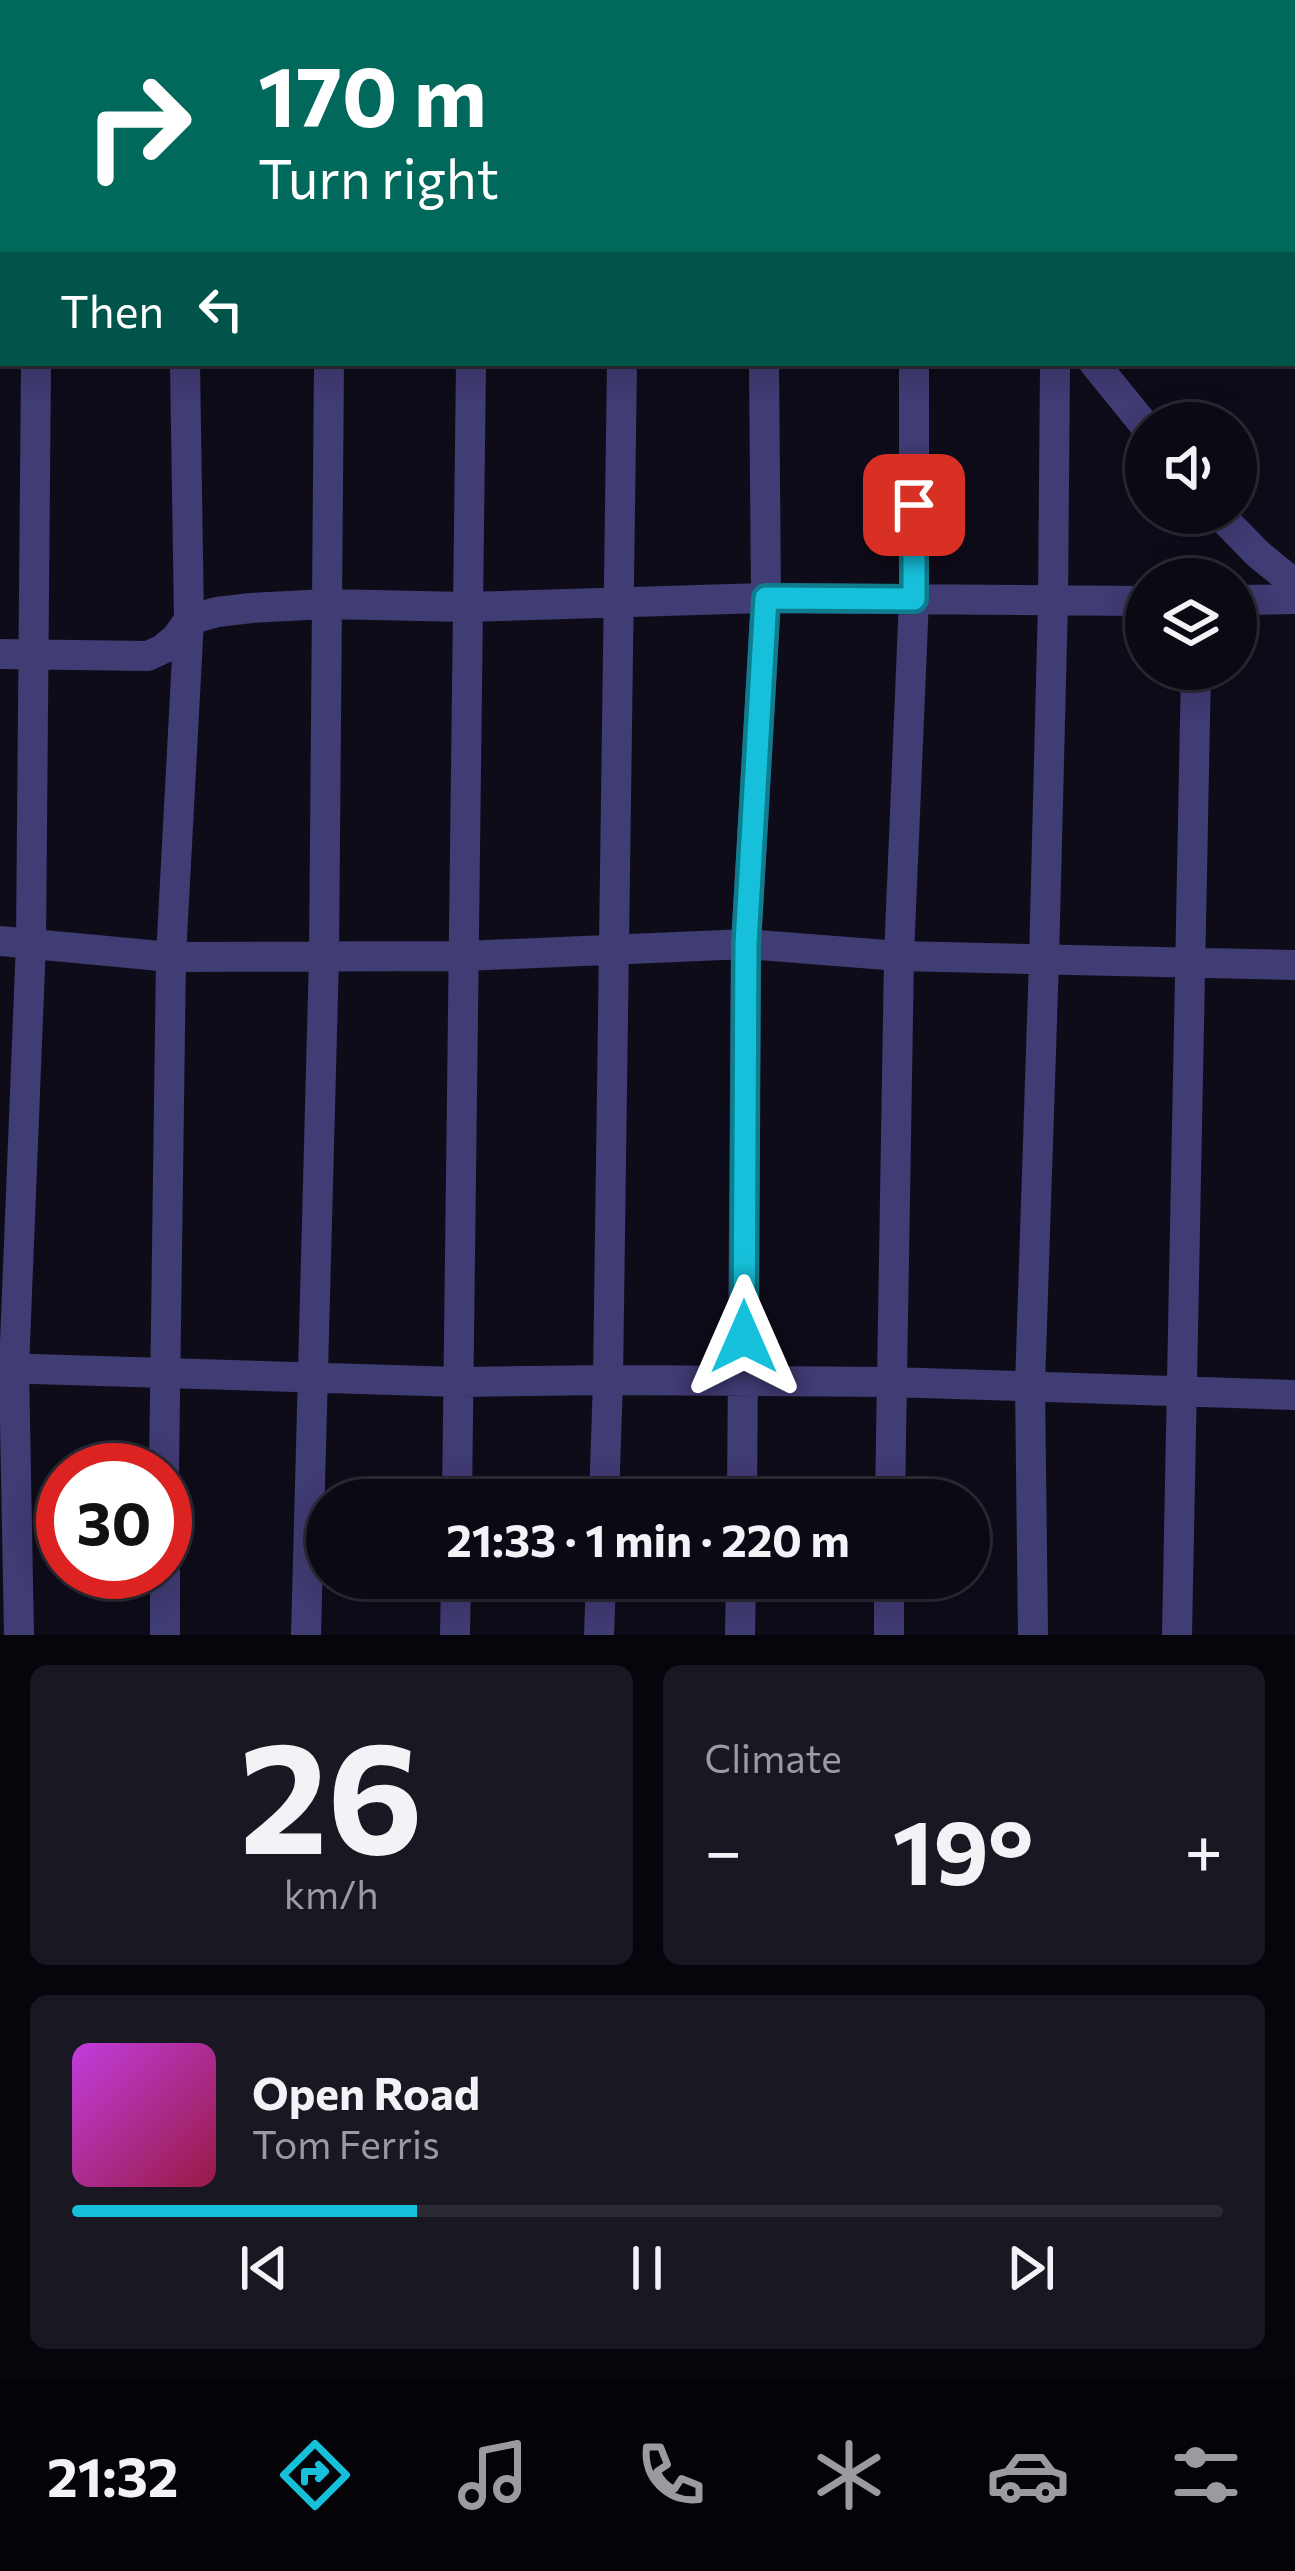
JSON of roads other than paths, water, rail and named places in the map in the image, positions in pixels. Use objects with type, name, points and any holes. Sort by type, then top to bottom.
[{"type":"street","points":[[19,1635],[7,1368],[15,941],[34,655],[36,366]]},
{"type":"street","points":[[164,1443],[171,957],[189,620],[184,366]]},
{"type":"street","points":[[306,1635],[324,957],[329,366]]},
{"type":"street","points":[[457,1479],[471,366]]},
{"type":"street","points":[[605,1479],[622,366]]},
{"type":"street","points":[[742,1479],[746,944],[766,598],[764,366]]},
{"type":"street","points":[[890,1479],[899,956],[914,599],[914,366]]},
{"type":"street","points":[[1033,1635],[1030,1385],[1053,602],[1055,366]]},
{"type":"street","points":[[1096,366],[1126,402]]},
{"type":"street","points":[[1239,534],[1295,584]]},
{"type":"street","points":[[0,654],[148,656],[176,638],[189,620],[251,608],[327,604],[467,607],[766,598],[1125,602]]},
{"type":"street","points":[[1257,600],[1295,599]]},
{"type":"street","points":[[1177,1635],[1196,690]]},
{"type":"street","points":[[15,941],[171,957],[465,956],[746,944],[899,956],[1295,964]]},
{"type":"street","points":[[7,1368],[458,1382],[890,1382],[1295,1395]]},
{"type":"street","points":[[165,1599],[165,1635]]},
{"type":"street","points":[[455,1635],[456,1599]]},
{"type":"street","points":[[599,1635],[600,1599]]},
{"type":"street","points":[[740,1635],[741,1599]]},
{"type":"street","points":[[889,1599],[889,1635]]}]
